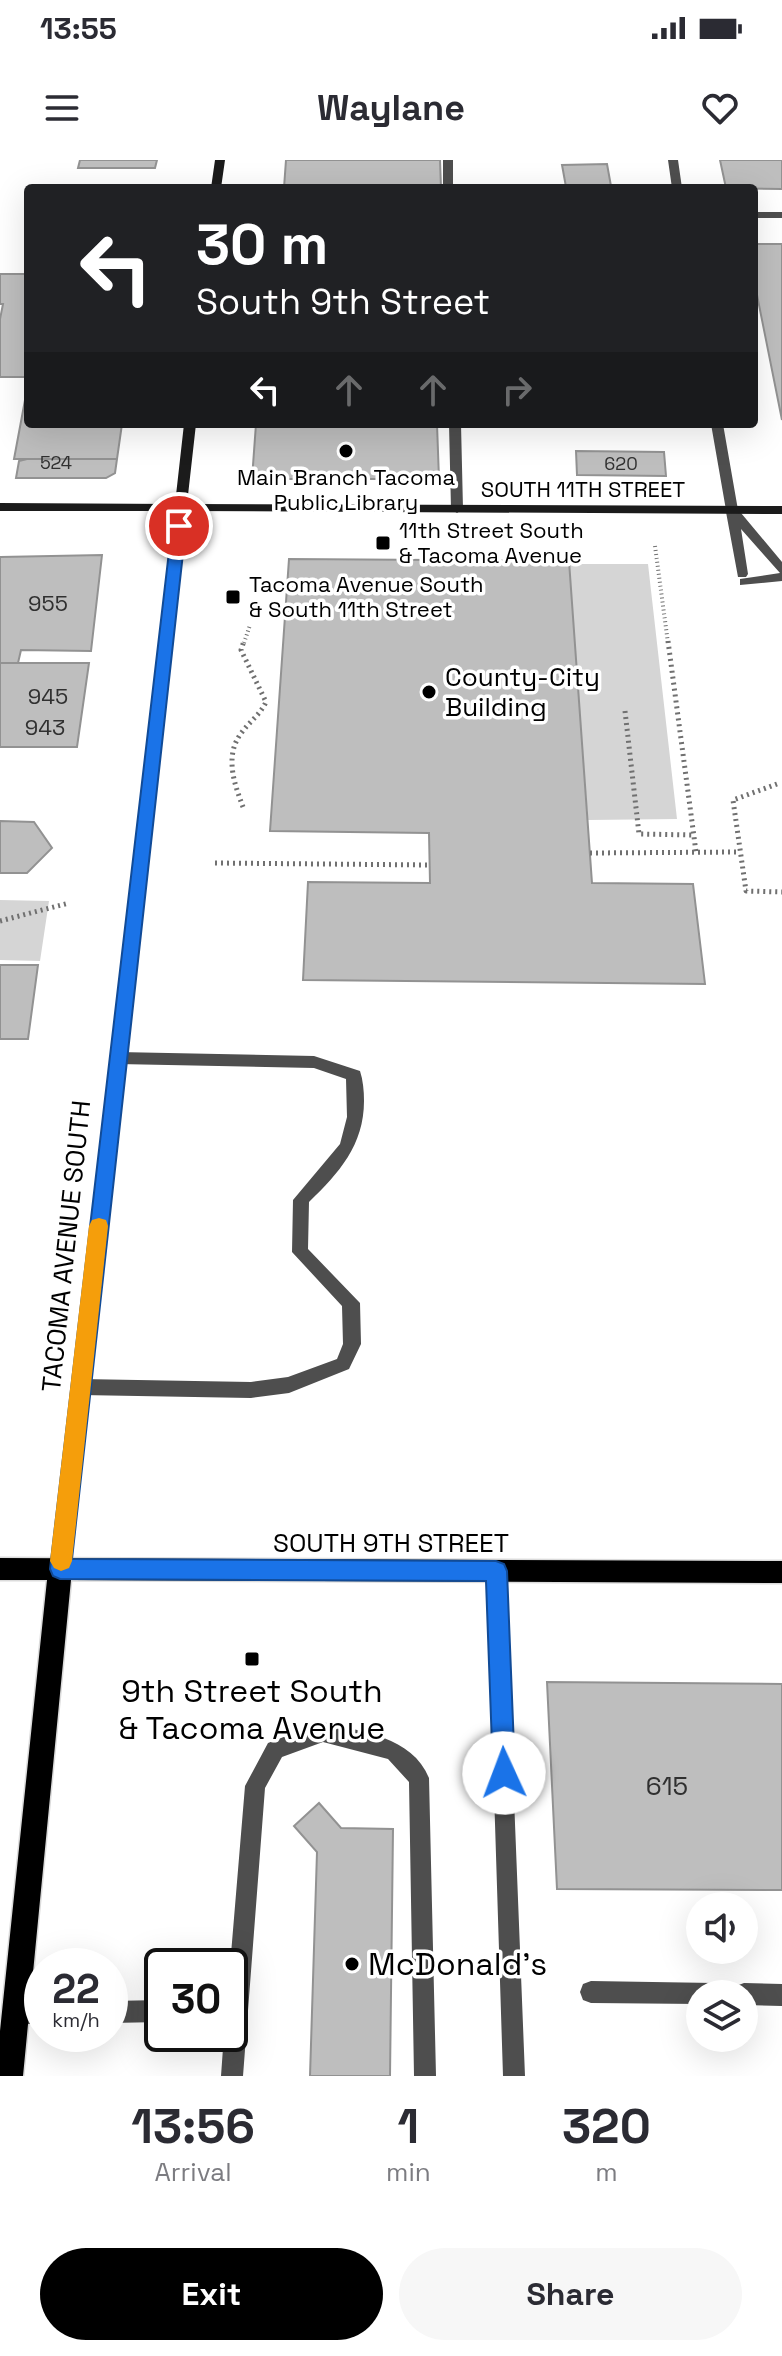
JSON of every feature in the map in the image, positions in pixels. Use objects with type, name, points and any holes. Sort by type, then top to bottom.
[{"type":"main road","points":[[217,184],[220,160]]},
{"type":"main road","name":"TACOMA AVENUE SOUTH","points":[[34,1948],[60,1569],[190,428]]},
{"type":"main road","name":"SOUTH 11TH STREET","points":[[0,507],[782,510]]},
{"type":"main road","name":"SOUTH 9TH STREET","points":[[0,1569],[782,1572]]},
{"type":"main road","name":"TACOMA AVENUE SOUTH","points":[[9,2076],[24,2031]]},
{"type":"street","points":[[448,160],[448,184]]},
{"type":"street","points":[[673,160],[676,184]]},
{"type":"street","points":[[758,215],[782,215]]},
{"type":"street","points":[[455,428],[457,509]]},
{"type":"street","points":[[718,428],[743,578],[782,577]]},
{"type":"street","points":[[732,510],[782,570]]},
{"type":"street","points":[[81,1387],[251,1390],[289,1385],[343,1364],[352,1344],[351,1303],[300,1252],[301,1200],[343,1157],[353,1133],[357,1105],[354,1075],[314,1062],[118,1058]]},
{"type":"street","points":[[496,1571],[514,2076]]},
{"type":"street","points":[[239,1948],[255,1786],[275,1750],[323,1732],[394,1751],[419,1778],[425,2076]]},
{"type":"street","points":[[591,1992],[686,1994]]},
{"type":"street","points":[[758,1994],[782,1995]]},
{"type":"street","points":[[232,2052],[232,2076]]},
{"type":"path","points":[[655,546],[696,852]]},
{"type":"path","points":[[243,807],[232,776],[231,750],[242,731],[259,719],[266,702],[260,681],[247,665],[241,650],[250,625]]},
{"type":"path","points":[[625,711],[639,834],[693,835]]},
{"type":"path","points":[[777,784],[733,800],[746,891],[782,892]]},
{"type":"path","points":[[590,853],[740,852]]},
{"type":"path","points":[[215,863],[430,865]]},
{"type":"path","points":[[0,921],[69,903]]},
{"type":"shaded area","points":[[569,564],[648,564],[677,819],[588,820]]},
{"type":"shaded area","points":[[0,900],[49,901],[40,961],[0,960]]},
{"type":"building","points":[[80,160],[157,160],[155,168],[78,168]]},
{"type":"building","points":[[286,160],[440,160],[441,184],[284,184]]},
{"type":"building","points":[[720,160],[782,160],[782,189],[758,189],[758,184],[725,184]]},
{"type":"building","points":[[607,164],[611,184],[565,184],[562,165]]},
{"type":"building","points":[[758,244],[782,244],[782,420],[758,300]]},
{"type":"building","points":[[0,274],[24,274],[24,377],[0,377],[3,304],[0,304]]},
{"type":"building","points":[[24,405],[24,428],[121,428],[117,459],[14,459]]},
{"type":"building","name":"Main Branch Tacoma Public Library","points":[[256,428],[437,428],[439,479],[252,479]]},
{"type":"building","points":[[576,451],[664,452],[666,476],[577,475]]},
{"type":"building","points":[[117,459],[115,473],[106,478],[16,478],[19,461]]},
{"type":"building","points":[[102,555],[91,651],[21,650],[18,663],[0,663],[0,557]]},
{"type":"building","name":"County-City Building","points":[[289,559],[569,561],[592,883],[693,884],[705,984],[303,980],[308,882],[430,883],[429,833],[270,831]]},
{"type":"building","points":[[0,663],[89,663],[77,747],[0,747]]},
{"type":"building","points":[[0,821],[34,822],[52,848],[27,873],[0,873]]},
{"type":"building","points":[[0,965],[38,965],[28,1039],[0,1039]]},
{"type":"building","points":[[547,1682],[782,1684],[782,1890],[557,1889]]},
{"type":"building","name":"McDonald's","points":[[319,1803],[341,1828],[393,1829],[390,2076],[310,2076],[317,1852],[294,1826]]},
{"type":"slow traffic","points":[[61,1561],[99,1226]]},
{"type":"place","name":"Main Branch Tacoma Public Library","points":[[346,451]]},
{"type":"place","name":"11th Street South & Tacoma Avenue","points":[[383,543]]},
{"type":"place","name":"Tacoma Avenue South & South 11th Street","points":[[233,597]]},
{"type":"place","name":"County-City Building","points":[[429,692]]},
{"type":"place","name":"9th Street South & Tacoma Avenue","points":[[252,1659]]},
{"type":"place","name":"McDonald's","points":[[352,1964]]},
{"type":"route","points":[[179,526],[60,1569],[496,1571],[504,1773]]}]
